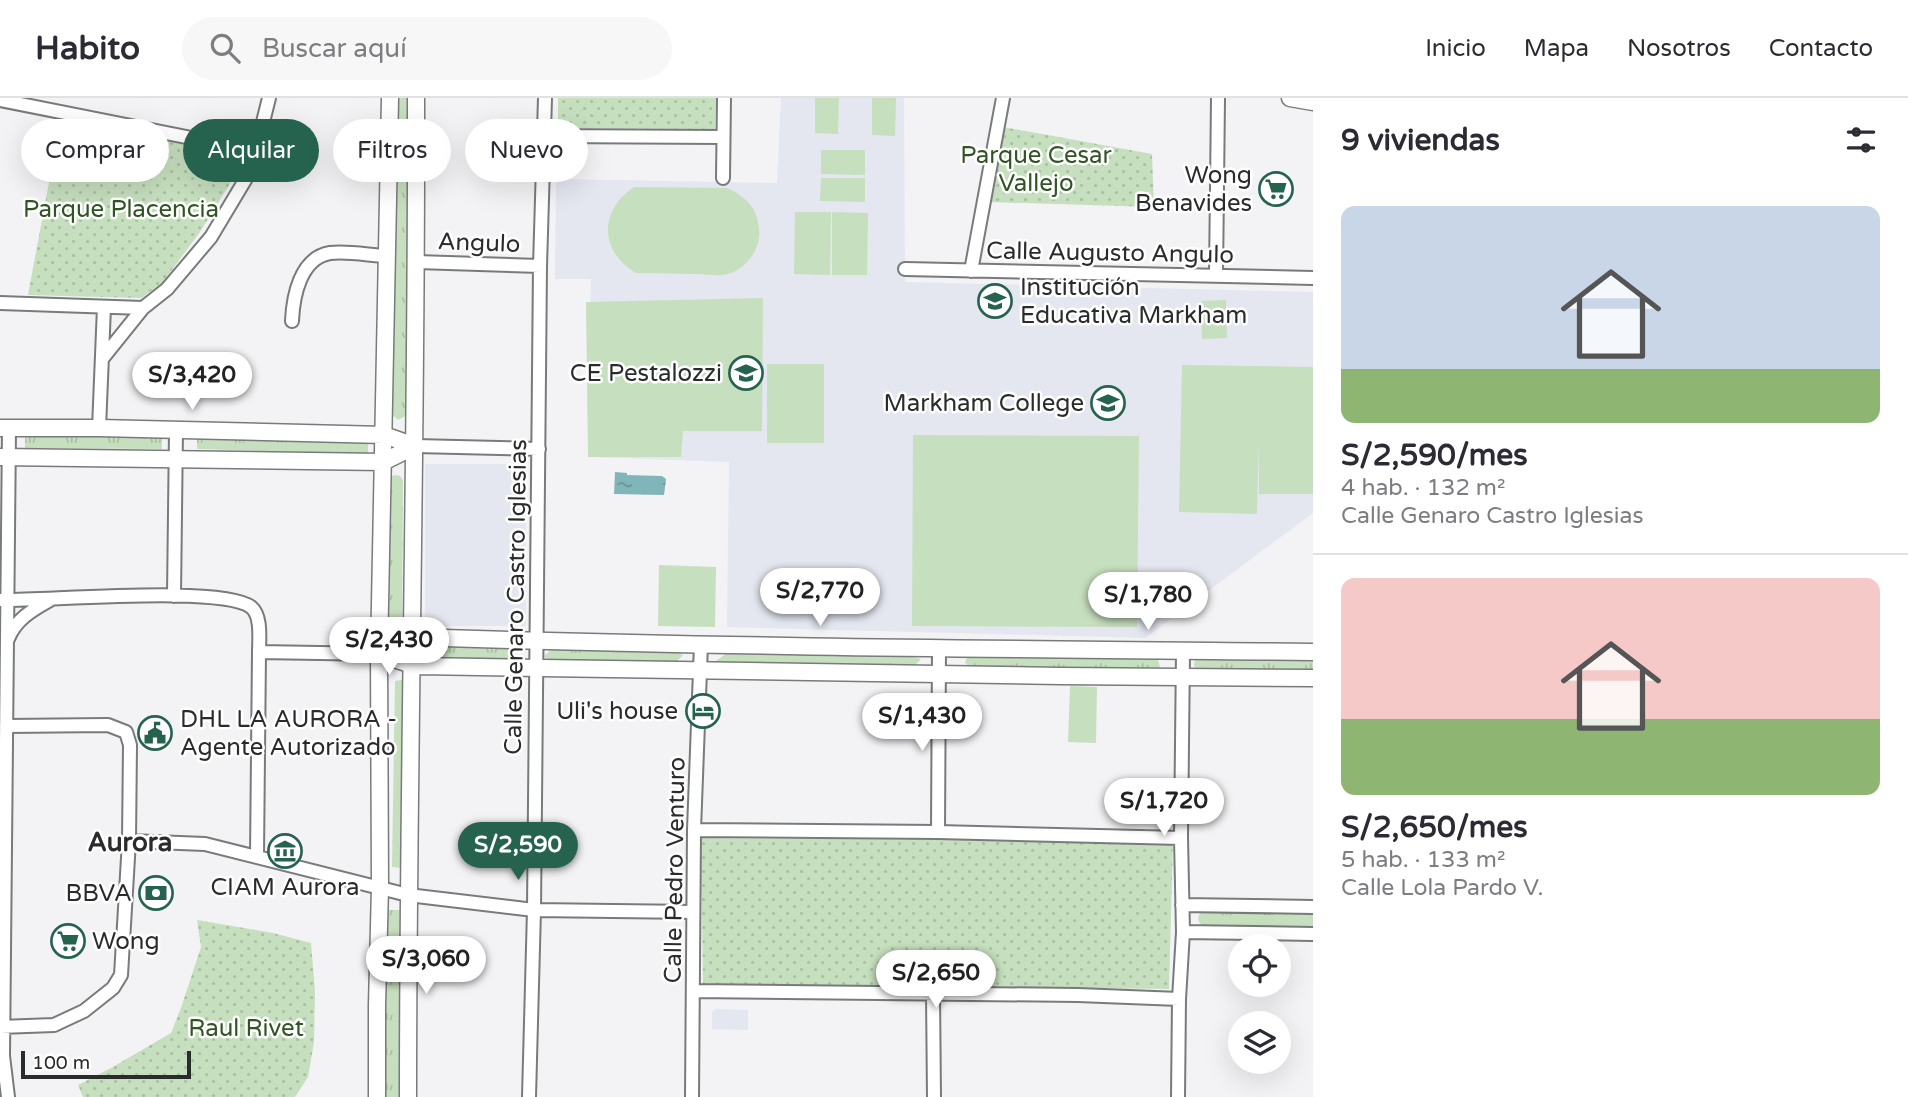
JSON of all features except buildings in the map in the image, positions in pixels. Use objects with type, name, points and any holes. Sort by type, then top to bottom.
[{"type":"main road","points":[[377,1097],[379,654],[390,98]]},
{"type":"main road","points":[[408,1097],[416,98]]},
{"type":"main road","points":[[1290,98],[1313,102]]},
{"type":"main road","points":[[4,428],[384,435],[415,446]]},
{"type":"main road","points":[[4,457],[383,462],[415,446]]},
{"type":"main road","points":[[412,637],[939,649],[1313,652]]},
{"type":"main road","points":[[379,654],[412,665],[1313,678]]},
{"type":"street","points":[[264,119],[269,98]]},
{"type":"street","name":"Calle Genaro Castro Iglesias","points":[[544,119],[545,98]]},
{"type":"street","points":[[723,178],[724,98]]},
{"type":"street","points":[[971,271],[1003,98]]},
{"type":"street","points":[[1216,276],[1218,98]]},
{"type":"street","points":[[0,100],[183,136]]},
{"type":"street","points":[[588,136],[723,136]]},
{"type":"street","points":[[102,359],[143,309],[167,289],[211,237],[244,182]]},
{"type":"street","name":"Calle Genaro Castro Iglesias","points":[[529,1097],[534,910],[543,182]]},
{"type":"street","points":[[292,321],[299,283],[308,267],[320,256],[331,253],[386,256]]},
{"type":"street","name":"Angulo","points":[[416,262],[540,265]]},
{"type":"street","name":"Calle Augusto Angulo","points":[[905,269],[1313,278]]},
{"type":"street","points":[[0,303],[143,309]]},
{"type":"street","points":[[99,429],[104,307]]},
{"type":"street","points":[[4,428],[3,600],[6,726],[1,1027],[8,1097]]},
{"type":"street","points":[[174,596],[176,430]]},
{"type":"street","points":[[415,446],[539,449]]},
{"type":"street","points":[[3,600],[215,597],[240,601],[253,608],[258,620],[259,652],[257,856]]},
{"type":"street","points":[[6,642],[21,619],[53,599]]},
{"type":"street","name":"Calle Pedro Venturo","points":[[692,1097],[694,830],[701,644]]},
{"type":"street","points":[[938,832],[939,649]]},
{"type":"street","points":[[1178,1097],[1183,932],[1183,651]]},
{"type":"street","points":[[259,652],[379,654]]},
{"type":"street","points":[[1,1027],[54,1025],[84,1011],[116,984],[123,967],[129,841],[130,745],[126,732],[108,725],[6,726]]},
{"type":"street","points":[[694,830],[1181,838]]},
{"type":"street","points":[[129,841],[195,843],[408,895],[534,910],[693,912]]},
{"type":"street","points":[[1182,905],[1313,907]]},
{"type":"street","points":[[1183,932],[1313,934]]},
{"type":"street","points":[[694,991],[1179,999]]},
{"type":"street","points":[[933,993],[934,1097]]},
{"type":"shaded area","points":[[781,98],[904,98],[905,282],[1313,292],[1313,513],[1145,638],[727,627],[729,462],[588,457],[591,279],[555,279],[556,182],[588,182],[588,180],[777,183]]},
{"type":"shaded area","points":[[425,464],[526,464],[526,626],[425,626]]},
{"type":"shaded area","points":[[715,1009],[748,1010],[748,1030],[712,1029],[712,1012]]},
{"type":"green space","points":[[397,98],[410,98],[410,119],[397,119]]},
{"type":"green space","points":[[558,98],[716,98],[715,129],[588,128],[588,119],[558,119]]},
{"type":"green space","points":[[815,98],[839,98],[838,134],[815,133]]},
{"type":"green space","points":[[872,98],[896,98],[895,136],[872,135]]},
{"type":"green space","name":"Parque Cesar Vallejo","points":[[1003,127],[1152,154],[1154,207],[989,202]]},
{"type":"green space","name":"Parque Placencia","points":[[169,139],[183,142],[183,182],[231,182],[200,232],[162,283],[141,298],[28,295],[49,182],[169,182]]},
{"type":"green space","points":[[821,150],[865,150],[865,175],[821,174]]},
{"type":"green space","points":[[821,178],[865,178],[865,202],[820,201]]},
{"type":"green space","points":[[395,182],[410,182],[409,414],[398,420],[391,413]]},
{"type":"green space","points":[[634,187],[727,188],[733,191],[749,203],[756,214],[759,236],[755,251],[745,264],[723,275],[636,273],[615,254],[608,230],[614,207]]},
{"type":"green space","points":[[795,212],[831,212],[830,275],[794,274]]},
{"type":"green space","points":[[832,212],[868,213],[867,275],[832,275]]},
{"type":"green space","points":[[763,298],[762,431],[683,431],[681,457],[588,457],[586,302]]},
{"type":"green space","points":[[1226,300],[1227,338],[1202,339],[1201,301]]},
{"type":"green space","points":[[767,364],[824,364],[824,443],[767,443]]},
{"type":"green space","points":[[1182,365],[1313,367],[1313,494],[1259,494],[1259,442],[1257,514],[1179,512]]},
{"type":"green space","points":[[25,435],[162,437],[162,449],[25,448]]},
{"type":"green space","points":[[913,435],[1139,436],[1137,627],[912,626]]},
{"type":"green space","points":[[197,437],[368,440],[368,454],[197,449]]},
{"type":"green space","points":[[396,475],[403,480],[402,645],[400,649],[394,650],[387,645],[389,480]]},
{"type":"green space","points":[[659,565],[716,567],[715,627],[658,626]]},
{"type":"green space","points":[[442,647],[512,649],[516,655],[512,662],[439,661]]},
{"type":"green space","points":[[553,648],[674,650],[683,655],[674,664],[551,662],[544,656]]},
{"type":"green space","points":[[727,653],[921,659],[912,668],[728,665],[716,661]]},
{"type":"green space","points":[[968,654],[1157,657],[1160,667],[1158,671],[971,668],[965,663]]},
{"type":"green space","points":[[1313,657],[1313,674],[1196,670],[1194,665],[1195,659]]},
{"type":"green space","points":[[407,679],[401,868],[392,867],[395,681]]},
{"type":"green space","points":[[1070,686],[1097,687],[1096,743],[1068,742]]},
{"type":"green space","points":[[701,838],[1173,841],[1169,989],[703,984]]},
{"type":"green space","points":[[387,910],[400,910],[403,1097],[383,1097]]},
{"type":"green space","points":[[1202,911],[1313,912],[1313,929],[1205,927],[1198,920]]},
{"type":"green space","name":"Raul Rivet","points":[[197,920],[273,933],[311,943],[315,992],[314,1042],[308,1077],[295,1097],[83,1097],[78,1085],[171,1033],[201,947]]},
{"type":"water","points":[[615,472],[662,476],[666,479],[664,495],[614,494]]},
{"type":"place","name":"Wong Benavides","points":[[1276,189]]},
{"type":"place","name":"Institución Educativa Markham","points":[[995,301]]},
{"type":"place","name":"CE Pestalozzi","points":[[746,373]]},
{"type":"place","name":"Markham College","points":[[1108,403]]},
{"type":"place","name":"Uli's house","points":[[703,711]]},
{"type":"place","name":"DHL LA AURORA - Agente Autorizado","points":[[155,733]]},
{"type":"place","name":"CIAM Aurora","points":[[285,851]]},
{"type":"place","name":"BBVA","points":[[156,893]]},
{"type":"place","name":"Wong","points":[[68,941]]},
{"type":"district","name":"Aurora","points":[[130,842]]}]
